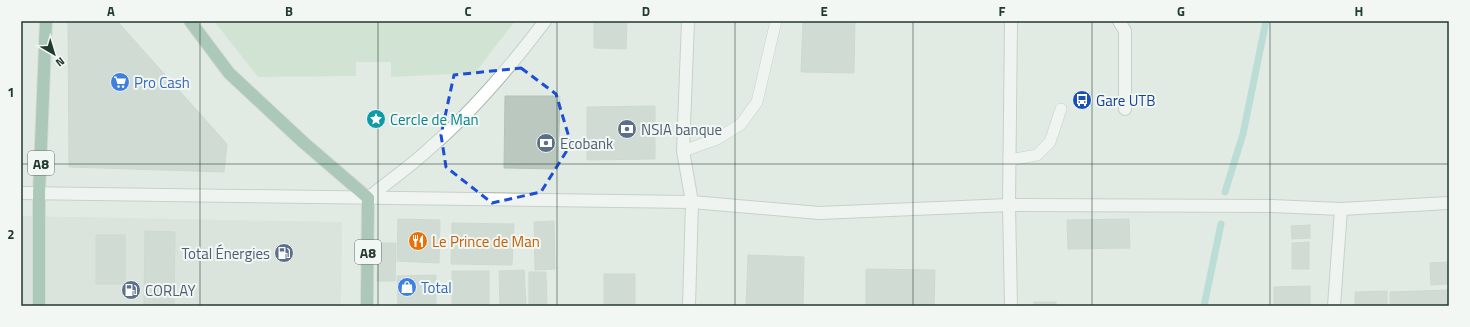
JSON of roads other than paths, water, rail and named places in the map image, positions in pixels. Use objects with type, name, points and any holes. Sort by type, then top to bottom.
[{"type":"main road","name":"A8","points":[[39,306],[39,194],[46,21]]},
{"type":"main road","points":[[190,21],[229,73],[303,142],[368,198]]},
{"type":"main road","name":"A8","points":[[367,306],[368,198]]},
{"type":"street","points":[[368,198],[430,148],[476,103],[522,52],[545,21]]},
{"type":"street","points":[[688,21],[683,151],[692,202],[689,306]]},
{"type":"street","points":[[1011,21],[1009,160],[1011,306]]},
{"type":"street","points":[[1119,21],[1125,31],[1125,109]]},
{"type":"street","points":[[21,194],[692,202],[819,213],[1009,205],[1272,206],[1341,208],[1449,203]]},
{"type":"street","points":[[1334,306],[1341,208]]},
{"type":"lane","points":[[683,151],[717,139],[741,124],[757,102],[776,21]]},
{"type":"lane","points":[[1009,160],[1037,155],[1050,142],[1061,109]]},
{"type":"waterway","points":[[1225,192],[1243,134],[1266,21]]},
{"type":"waterway","points":[[1204,306],[1221,224]]},
{"type":"place","name":"Pro Cash","points":[[120,82]]},
{"type":"place","name":"Gare UTB","points":[[1082,100]]},
{"type":"place","name":"Cercle de Man","points":[[376,119]]},
{"type":"place","name":"NSIA banque","points":[[627,129]]},
{"type":"place","name":"Ecobank","points":[[546,143]]},
{"type":"place","name":"Le Prince de Man","points":[[418,241]]},
{"type":"place","name":"Total Énergies","points":[[284,253]]},
{"type":"place","name":"Total","points":[[407,287]]},
{"type":"place","name":"CORLAY","points":[[131,290]]}]
